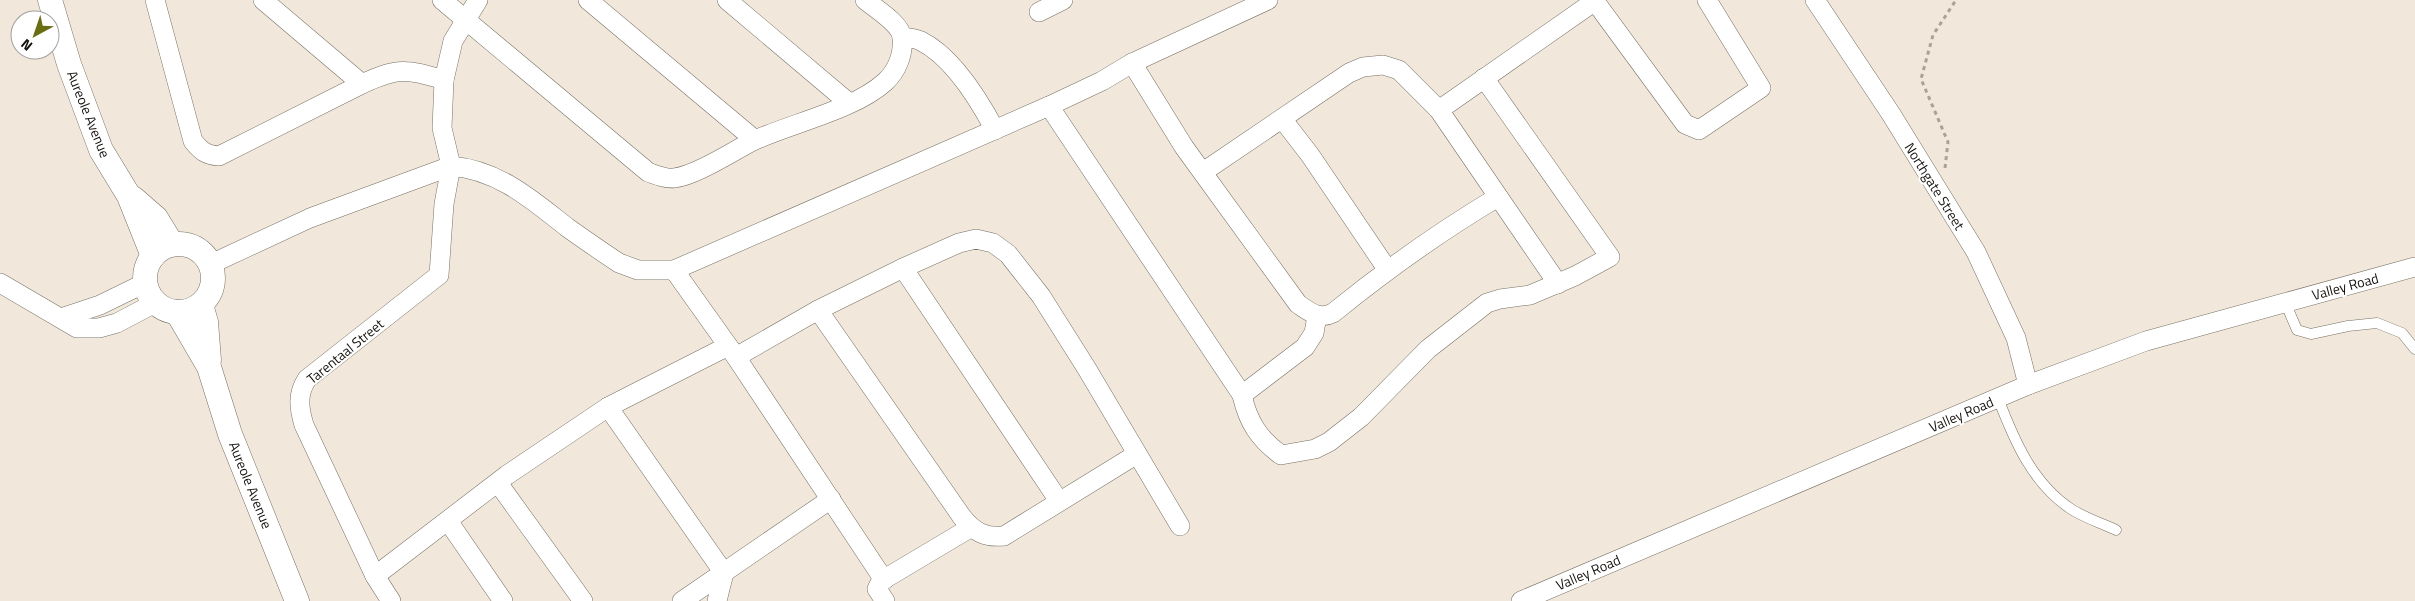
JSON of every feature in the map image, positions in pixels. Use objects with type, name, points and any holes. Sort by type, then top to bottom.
[{"type":"street","name":"Aureole Avenue","points":[[50,0],[69,64],[102,150],[163,250]]},
{"type":"street","points":[[155,0],[193,141],[200,151],[209,155],[219,156],[388,72],[414,71],[444,80]]},
{"type":"street","points":[[263,0],[362,84]]},
{"type":"street","points":[[442,0],[654,174],[673,178],[689,173],[755,140],[849,103],[886,82],[897,68],[902,37],[898,28],[865,0]]},
{"type":"street","points":[[451,166],[442,128],[444,80],[453,41],[478,0]]},
{"type":"street","points":[[588,0],[755,140]]},
{"type":"street","points":[[727,0],[849,103]]},
{"type":"street","points":[[1039,12],[1063,0]]},
{"type":"street","points":[[211,264],[310,218],[451,166],[469,168],[491,175],[520,190],[619,264],[638,270],[674,270],[1049,106],[1102,81],[1132,63],[1268,0]]},
{"type":"street","points":[[1439,110],[1597,2],[1685,124],[1699,130],[1761,88],[1707,0]]},
{"type":"street","name":"Northgate Street","points":[[1815,0],[1891,114],[1976,252],[2016,338],[2028,385]]},
{"type":"street","points":[[902,37],[921,41],[944,59],[975,93],[995,130]]},
{"type":"street","points":[[1132,63],[1184,147],[1298,304],[1317,316],[1326,317],[1333,313],[1387,269],[1449,226],[1498,197]]},
{"type":"street","points":[[1203,172],[1283,120],[1349,73],[1362,67],[1383,65],[1399,70],[1439,110],[1558,284]]},
{"type":"street","points":[[1049,106],[1242,395],[1246,413],[1265,444],[1281,455],[1315,449],[1329,442],[1361,417],[1428,349],[1477,309],[1500,299],[1530,295],[1558,284],[1610,257],[1484,78]]},
{"type":"street","points":[[1283,120],[1316,163],[1387,269]]},
{"type":"street","name":"Tarentaal Street","points":[[390,601],[375,576],[304,425],[299,408],[300,395],[307,379],[439,275],[444,204],[451,166]]},
{"type":"street","points":[[375,576],[498,482],[608,407],[732,352],[903,268],[959,244],[976,239],[993,243],[1008,254],[1041,296],[1180,526]]},
{"type":"street","points":[[189,245],[198,249],[211,264],[214,283],[211,292],[201,305],[189,311],[177,312],[150,293],[146,273],[163,250],[189,245]]},
{"type":"street","name":"Valley Road","points":[[1521,601],[2028,385],[2146,342],[2415,267]]},
{"type":"street","points":[[903,268],[1059,501]]},
{"type":"street","points":[[674,270],[732,352],[884,580]]},
{"type":"street","points":[[0,283],[77,328],[99,328],[117,323],[150,293]]},
{"type":"street","name":"Aureole Avenue","points":[[201,305],[208,336],[209,367]]},
{"type":"street","points":[[818,310],[970,528],[984,535],[1004,536],[1137,454]]},
{"type":"street","name":"Aureole Avenue","points":[[177,312],[209,367],[230,434],[297,601]]},
{"type":"street","points":[[1242,395],[1305,347],[1314,333],[1317,316]]},
{"type":"street","points":[[608,407],[724,573],[717,601]]},
{"type":"street","points":[[498,482],[583,601]]},
{"type":"street","points":[[682,601],[831,500]]},
{"type":"street","points":[[448,521],[503,601]]},
{"type":"street","points":[[885,601],[877,590],[884,580],[970,528]]},
{"type":"lane","points":[[2285,302],[2297,330],[2311,334],[2348,326],[2377,323],[2402,333],[2415,349]]},
{"type":"lane","points":[[1998,398],[2010,430],[2030,467],[2046,489],[2072,509],[2116,530]]},
{"type":"path","points":[[1942,196],[1948,142],[1921,79],[1933,35],[1956,0]]}]
